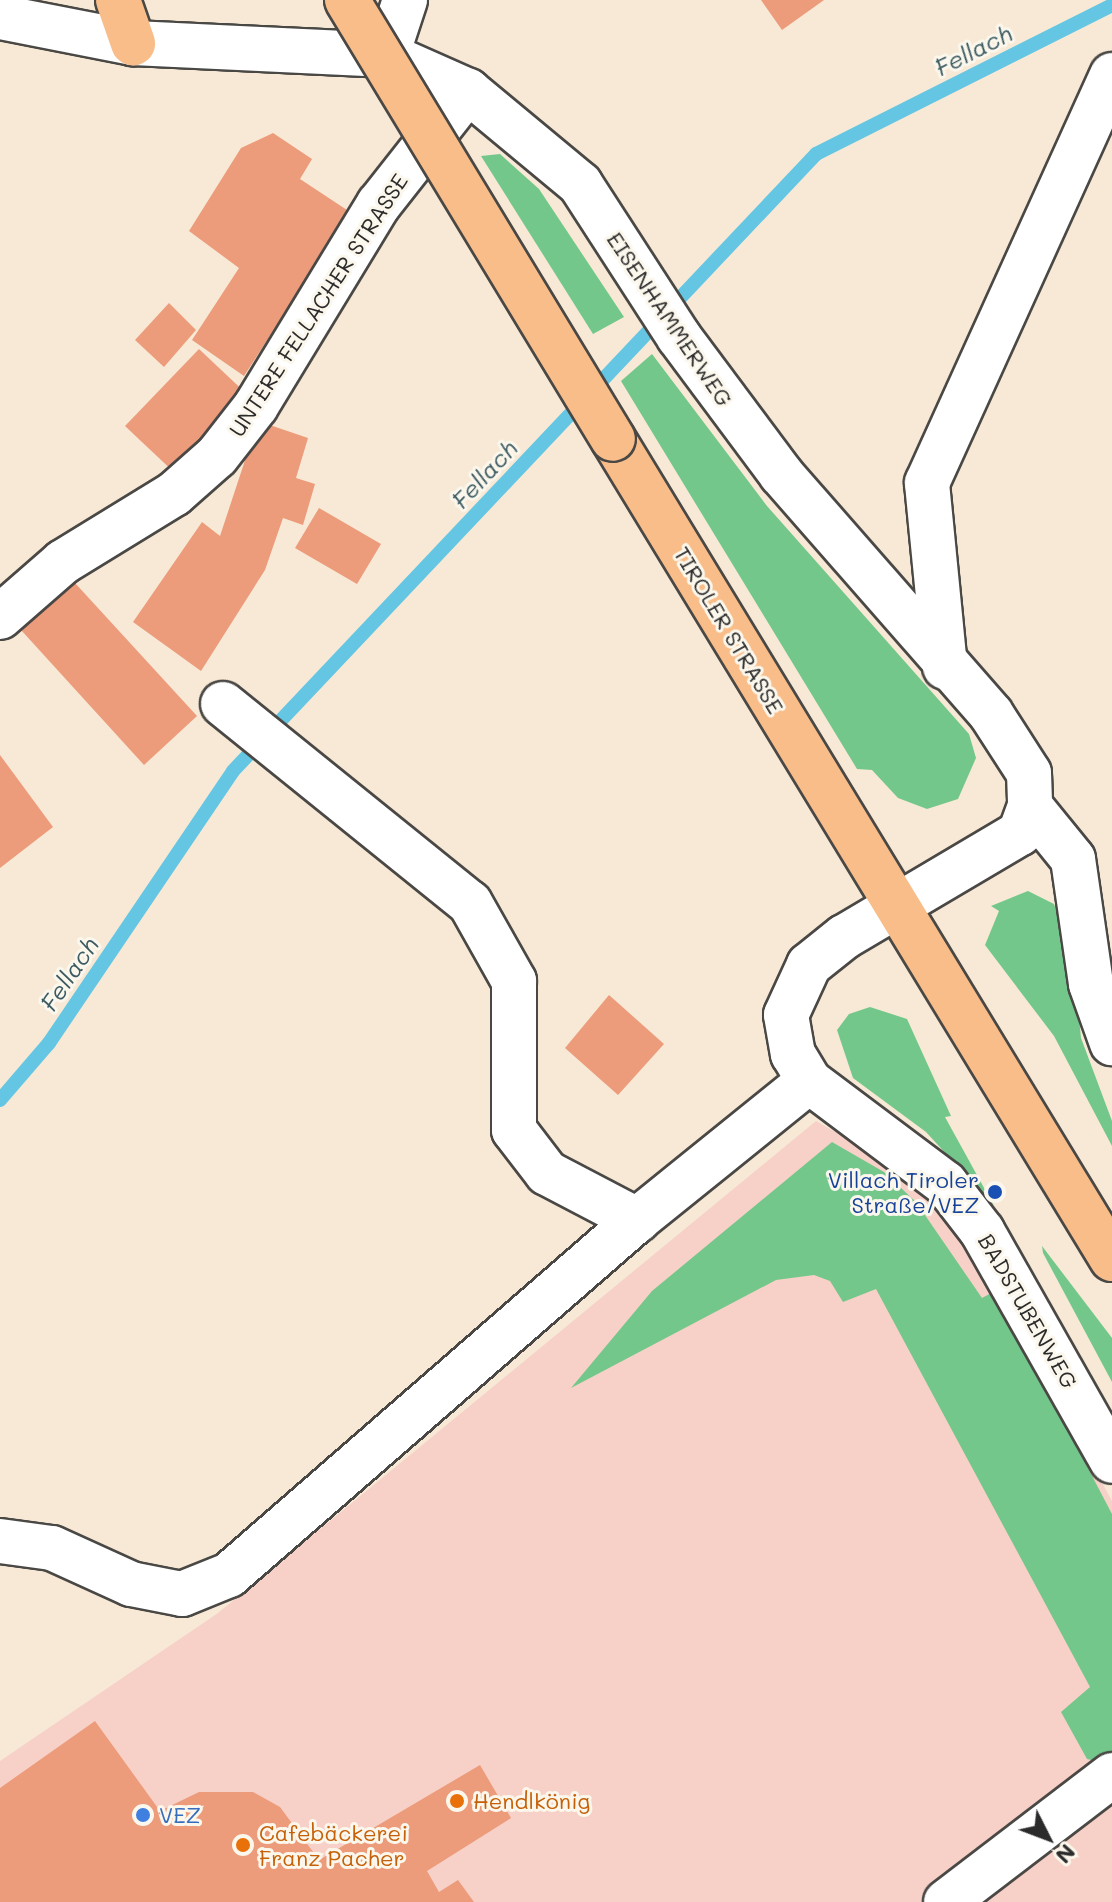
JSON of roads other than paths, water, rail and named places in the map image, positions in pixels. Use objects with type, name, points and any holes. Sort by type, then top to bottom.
[{"type":"main road","points":[[118,0],[133,43]]},
{"type":"main road","name":"TIROLER STRASSE","points":[[347,0],[1112,1259]]},
{"type":"street","points":[[387,55],[405,0]]},
{"type":"street","name":"EISENHAMMERWEG","points":[[0,17],[133,43],[387,55],[468,91],[580,184],[679,337],[781,474],[945,667],[991,714],[1029,773],[1030,806]]},
{"type":"street","points":[[945,667],[927,483],[1112,75]]},
{"type":"street","name":"UNTERE FELLACHER STRASSE","points":[[0,617],[63,562],[174,494],[217,456],[379,204],[468,91]]},
{"type":"street","points":[[232,711],[470,903],[514,981],[514,1130],[547,1173],[637,1220]]},
{"type":"street","points":[[895,903],[999,852],[1020,833],[1030,806]]},
{"type":"street","points":[[1030,806],[1073,859],[1091,984],[1112,1043]]},
{"type":"street","name":"BADSTUBENWEG","points":[[895,903],[809,965],[786,1015],[793,1054],[809,1081],[945,1183],[982,1231],[1112,1461]]},
{"type":"street","points":[[0,1541],[52,1548],[131,1584],[182,1594],[229,1575],[637,1220],[809,1081]]},
{"type":"street","points":[[946,1902],[1112,1775]]},
{"type":"waterway","name":"Fellach","points":[[0,1100],[49,1043],[233,771],[816,154],[1112,5]]},
{"type":"place","name":"Villach Tiroler Straße/VEZ","points":[[995,1192]]},
{"type":"place","name":"Hendlkönig","points":[[457,1801]]},
{"type":"place","name":"VEZ","points":[[143,1815]]},
{"type":"place","name":"Cafebäckerei Franz Pacher","points":[[243,1845]]}]
